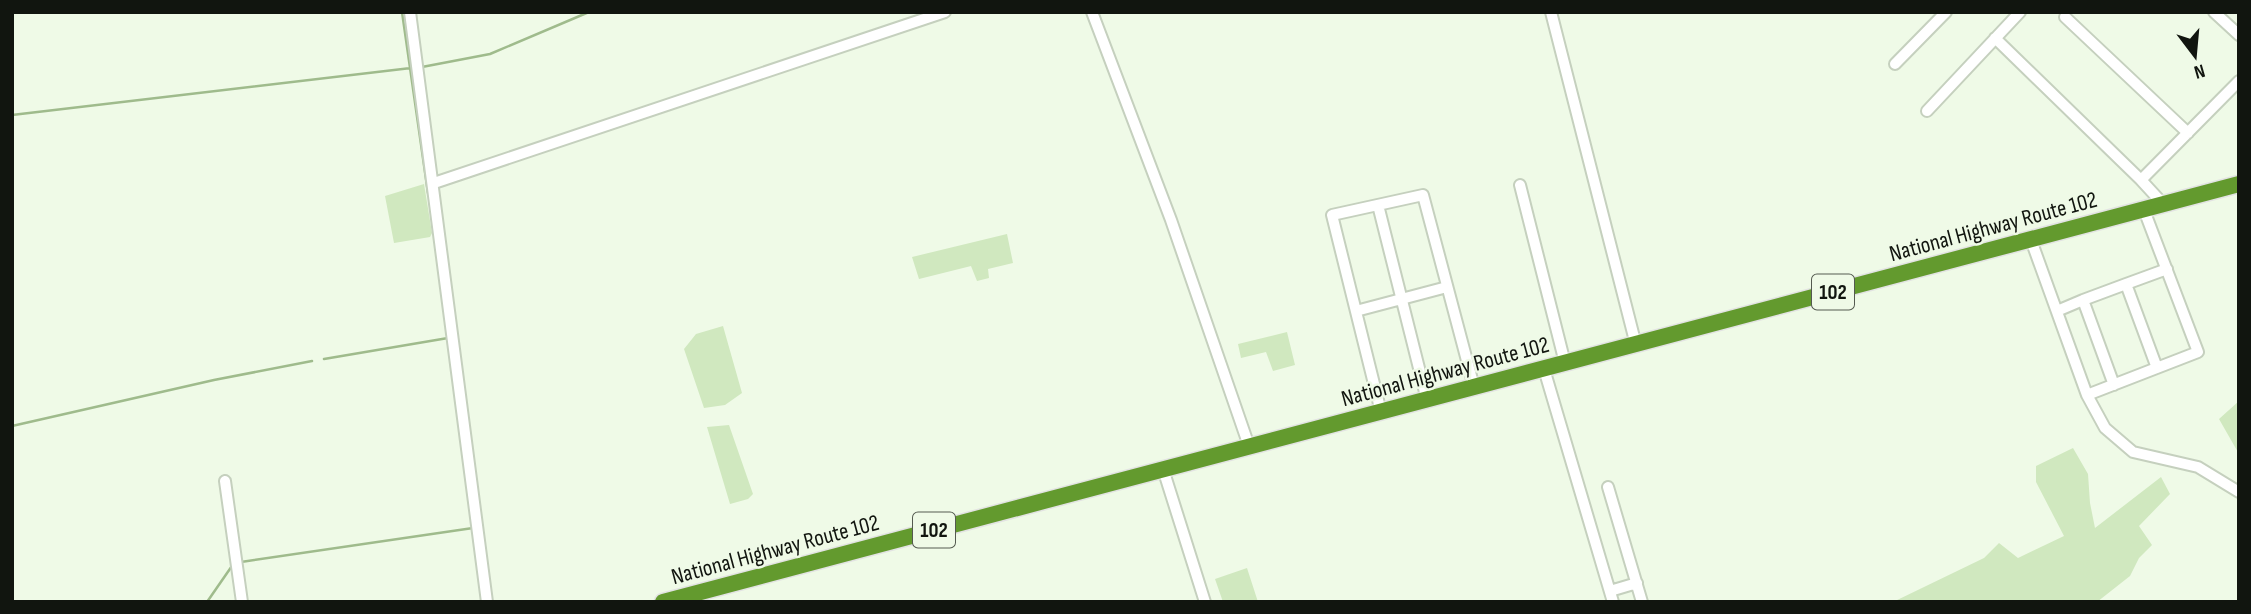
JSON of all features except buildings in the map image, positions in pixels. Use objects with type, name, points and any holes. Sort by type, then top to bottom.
[{"type":"highway","name":"National Highway Route 102","points":[[663,602],[2239,184]]},
{"type":"street","points":[[410,12],[487,602]]},
{"type":"street","points":[[434,183],[945,12]]},
{"type":"street","points":[[1093,12],[1171,220],[1249,446]]},
{"type":"street","points":[[1551,12],[1636,345]]},
{"type":"street","points":[[1895,64],[1946,12]]},
{"type":"street","points":[[1927,111],[2020,12]]},
{"type":"street","points":[[2214,12],[2239,35]]},
{"type":"street","points":[[2065,18],[2188,133]]},
{"type":"street","points":[[1995,38],[2164,205]]},
{"type":"street","points":[[2141,180],[2239,81]]},
{"type":"street","points":[[1520,185],[1565,363]]},
{"type":"street","points":[[1381,412],[1332,215],[1423,195],[1474,387]]},
{"type":"street","points":[[1378,205],[1427,400]]},
{"type":"street","points":[[2087,395],[2198,352],[2144,210]]},
{"type":"street","points":[[2031,240],[2087,395],[2105,428],[2133,452],[2198,467],[2239,492]]},
{"type":"street","points":[[2057,311],[2167,269]]},
{"type":"street","points":[[2126,284],[2157,368]]},
{"type":"street","points":[[1356,311],[1447,287]]},
{"type":"street","points":[[2083,300],[2114,385]]},
{"type":"street","points":[[1544,369],[1611,596],[1637,583]]},
{"type":"street","points":[[1163,469],[1205,602]]},
{"type":"street","points":[[225,481],[242,602]]},
{"type":"street","points":[[1608,486],[1642,602]]},
{"type":"green space","points":[[424,184],[432,233],[430,237],[394,243],[385,196]]},
{"type":"green space","points":[[1007,234],[1013,263],[988,269],[989,278],[977,281],[971,266],[919,279],[912,257]]},
{"type":"green space","points":[[723,326],[742,393],[725,405],[704,408],[684,349],[696,334]]},
{"type":"green space","points":[[1287,332],[1295,365],[1273,371],[1266,352],[1241,358],[1238,344]]},
{"type":"green space","points":[[2239,401],[2239,454],[2219,419]]},
{"type":"green space","points":[[729,425],[753,494],[748,499],[730,504],[707,427]]},
{"type":"green space","points":[[2073,448],[2088,474],[2095,528],[2161,477],[2170,494],[2139,526],[2152,545],[2139,558],[2130,576],[2097,602],[1893,602],[1984,558],[1999,543],[2018,558],[2064,536],[2036,482],[2036,466]]},
{"type":"green space","points":[[1247,568],[1258,602],[1223,602],[1215,579]]},
{"type":"waterway","points":[[402,12],[428,193]]},
{"type":"waterway","points":[[422,67],[490,54],[589,12]]},
{"type":"waterway","points":[[12,115],[411,68]]},
{"type":"waterway","points":[[324,359],[448,338]]},
{"type":"waterway","points":[[12,426],[214,380],[312,361]]},
{"type":"waterway","points":[[241,562],[473,528]]},
{"type":"waterway","points":[[207,602],[234,563]]}]
